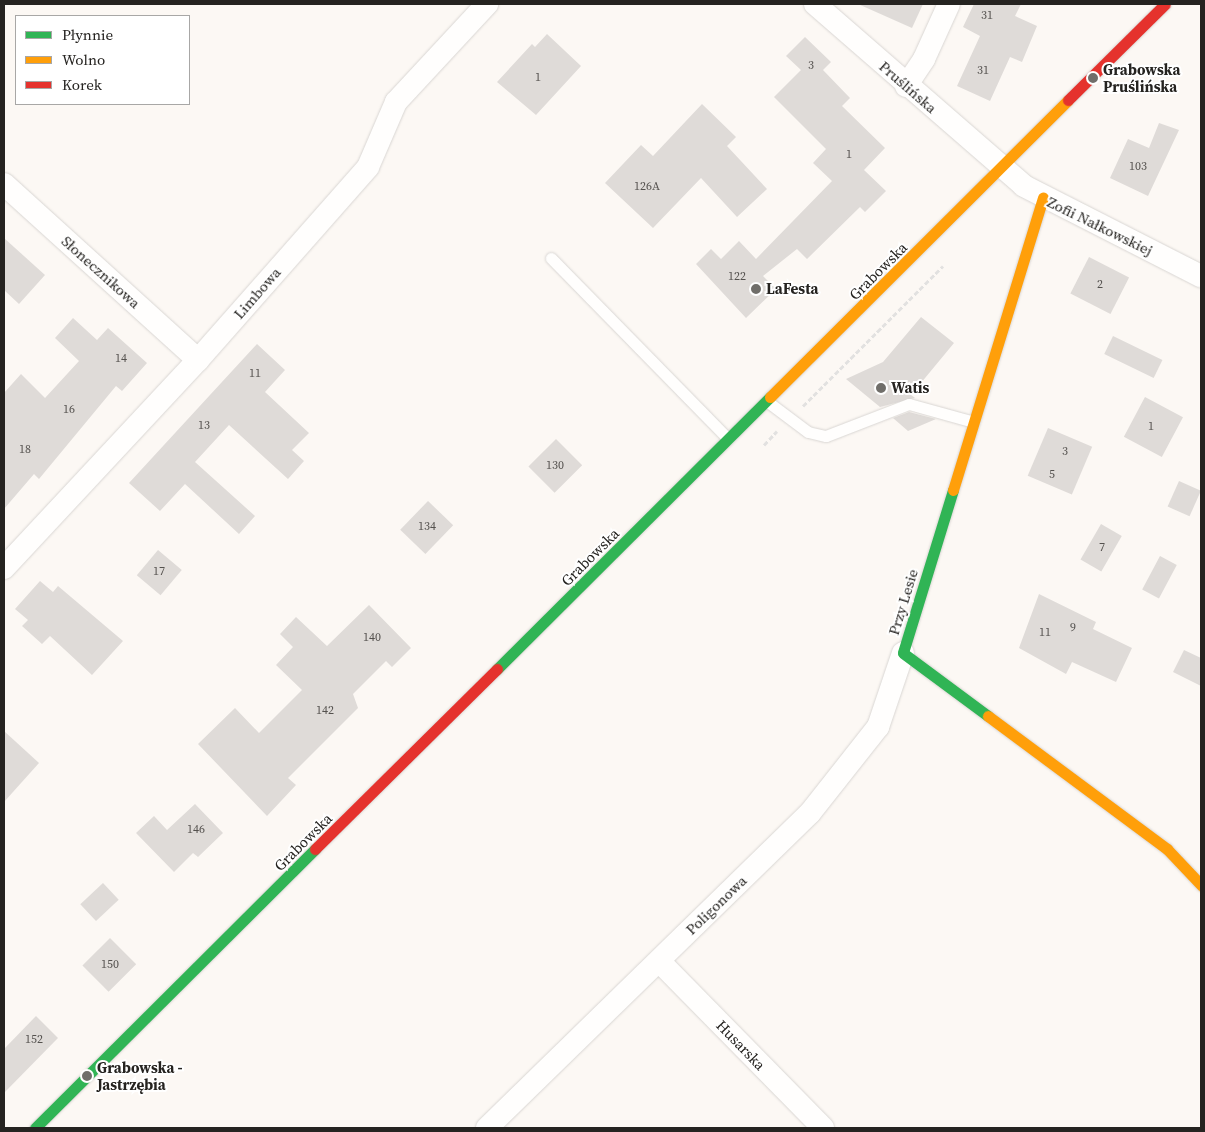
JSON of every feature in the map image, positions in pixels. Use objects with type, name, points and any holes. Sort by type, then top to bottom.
[{"type":"street","name":"Limbowa","points":[[4,568],[198,360],[368,167],[396,102],[488,4]]},
{"type":"street","name":"Pruślińska","points":[[815,4],[1002,169]]},
{"type":"street","points":[[906,86],[924,59],[949,4]]},
{"type":"street","name":"Grabowska","points":[[35,1128],[768,402],[1165,4]]},
{"type":"street","name":"Zofii Nałkowskiej","points":[[1002,169],[1043,198],[1201,276]]},
{"type":"street","name":"Słonecznikowa","points":[[4,184],[198,360]]},
{"type":"street","name":"Przy Lesie","points":[[1043,198],[904,653],[1167,849],[1201,885]]},
{"type":"street","name":"Poligonowa","points":[[487,1128],[810,813],[878,727],[904,653]]},
{"type":"street","name":"Husarska","points":[[659,961],[823,1128]]},
{"type":"lane","points":[[551,258],[729,440]]},
{"type":"lane","points":[[768,402],[808,432],[826,436],[909,404],[974,422]]},
{"type":"building","points":[[858,4],[923,4],[912,28]]},
{"type":"building","points":[[974,4],[1021,4],[1015,16],[1037,26],[1022,62],[1010,57],[990,101],[957,86],[980,36],[963,27]]},
{"type":"building","points":[[547,34],[581,66],[536,115],[497,82],[532,44],[535,47]]},
{"type":"building","points":[[805,37],[831,62],[823,70],[850,98],[842,106],[885,148],[864,170],[886,191],[865,212],[860,207],[807,259],[797,249],[763,276],[776,289],[746,318],[696,264],[711,249],[721,259],[739,241],[756,259],[832,181],[813,163],[826,149],[774,97],[801,70],[786,56]]},
{"type":"building","points":[[702,104],[736,137],[727,146],[767,189],[737,217],[701,178],[653,228],[605,183],[641,145],[653,156]]},
{"type":"building","points":[[1159,123],[1179,130],[1148,196],[1110,178],[1128,139],[1149,148]]},
{"type":"building","points":[[4,238],[45,275],[19,304],[4,290]]},
{"type":"building","points":[[1089,257],[1129,277],[1110,314],[1070,294]]},
{"type":"building","points":[[921,317],[954,343],[911,395],[915,398],[880,407],[846,379],[883,362]]},
{"type":"building","points":[[73,318],[97,340],[108,328],[147,363],[122,391],[116,386],[39,479],[34,474],[4,509],[4,393],[21,374],[45,398],[79,361],[55,338]]},
{"type":"building","points":[[1113,336],[1162,360],[1154,378],[1104,354]]},
{"type":"building","points":[[257,344],[285,370],[265,392],[309,433],[292,450],[304,461],[288,479],[229,425],[195,462],[255,516],[239,534],[185,484],[160,511],[129,483]]},
{"type":"building","points":[[1145,397],[1183,417],[1162,457],[1124,437]]},
{"type":"building","points":[[909,412],[936,419],[908,431],[893,418]]},
{"type":"building","points":[[1048,428],[1092,447],[1072,495],[1028,476]]},
{"type":"building","points":[[556,439],[582,465],[555,493],[528,467]]},
{"type":"building","points":[[1179,481],[1201,491],[1190,516],[1168,507]]},
{"type":"building","points":[[428,501],[453,525],[425,554],[400,530]]},
{"type":"building","points":[[1101,524],[1122,536],[1101,572],[1080,560]]},
{"type":"building","points":[[158,550],[182,570],[161,595],[137,575]]},
{"type":"building","points":[[1160,556],[1177,565],[1159,598],[1142,590]]},
{"type":"building","points":[[40,581],[53,592],[58,586],[123,641],[92,675],[50,636],[42,644],[22,626],[28,620],[15,609]]},
{"type":"building","points":[[1039,594],[1096,622],[1093,629],[1132,648],[1116,682],[1072,662],[1066,674],[1019,648]]},
{"type":"building","points":[[369,605],[411,648],[392,667],[386,661],[353,694],[358,708],[288,778],[296,785],[267,816],[198,744],[235,708],[259,733],[302,690],[276,665],[293,647],[280,634],[296,617],[327,646]]},
{"type":"building","points":[[1184,650],[1201,658],[1201,686],[1173,672]]},
{"type":"building","points":[[4,731],[39,763],[4,802]]},
{"type":"building","points":[[195,804],[223,833],[198,857],[193,853],[174,872],[136,833],[154,816],[167,830]]},
{"type":"building","points":[[103,883],[119,900],[96,921],[80,904]]},
{"type":"building","points":[[110,938],[136,964],[109,992],[82,966]]},
{"type":"building","points":[[36,1016],[58,1038],[4,1093],[4,1049]]},
{"type":"traffic: fast","points":[[497,669],[770,397]]},
{"type":"traffic: fast","points":[[953,490],[903,653],[988,716]]},
{"type":"traffic: fast","points":[[35,1128],[315,849]]},
{"type":"traffic: slow","points":[[770,397],[1068,100]]},
{"type":"traffic: slow","points":[[953,490],[1043,198]]},
{"type":"traffic: slow","points":[[988,716],[1167,849],[1201,885]]},
{"type":"traffic: jam","points":[[1068,100],[1165,4]]},
{"type":"traffic: jam","points":[[315,849],[497,669]]},
{"type":"place","name":"Grabowska Pruślińska","points":[[1093,78]]},
{"type":"place","name":"LaFesta","points":[[756,289]]},
{"type":"place","name":"Watis","points":[[881,388]]},
{"type":"place","name":"Grabowska - Jastrzębia","points":[[87,1076]]}]
